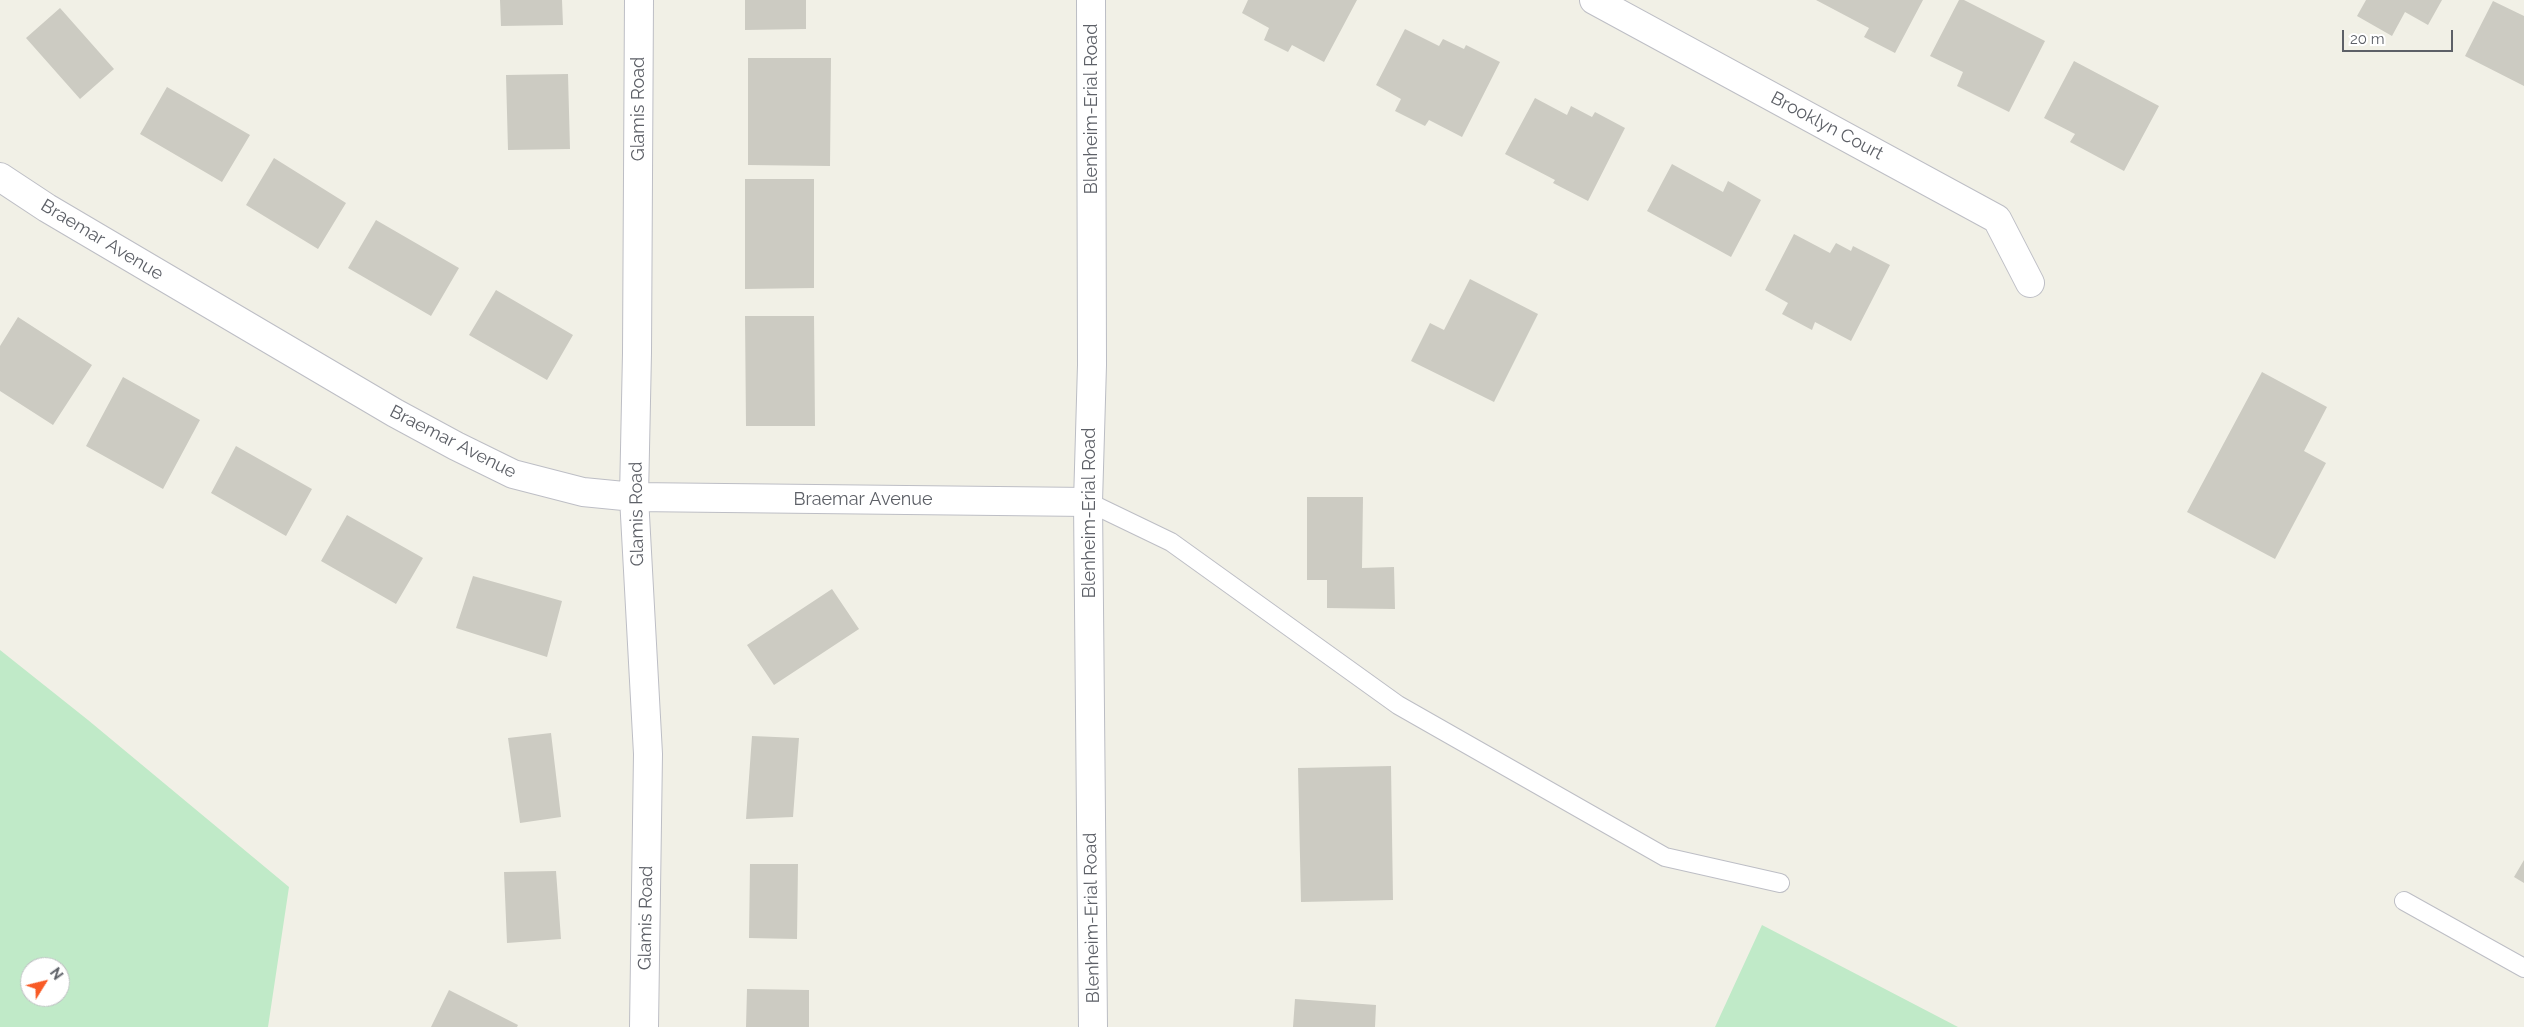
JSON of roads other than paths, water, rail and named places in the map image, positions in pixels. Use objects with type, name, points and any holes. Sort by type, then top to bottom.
[{"type":"street","name":"Glamis Road","points":[[639,0],[637,353],[634,497],[648,754],[644,1027]]},
{"type":"street","name":"Blenheim-Erial Road","points":[[1092,0],[1092,365],[1088,502],[1093,1027]]},
{"type":"street","name":"Brooklyn Court","points":[[1594,0],[1997,219],[2030,283]]},
{"type":"street","name":"Braemar Avenue","points":[[0,177],[115,248],[395,413],[513,474],[582,492],[634,497],[1088,502]]},
{"type":"lane","points":[[1088,502],[1171,542],[1398,705],[1665,857],[1780,883]]},
{"type":"lane","points":[[2404,901],[2524,968]]}]
